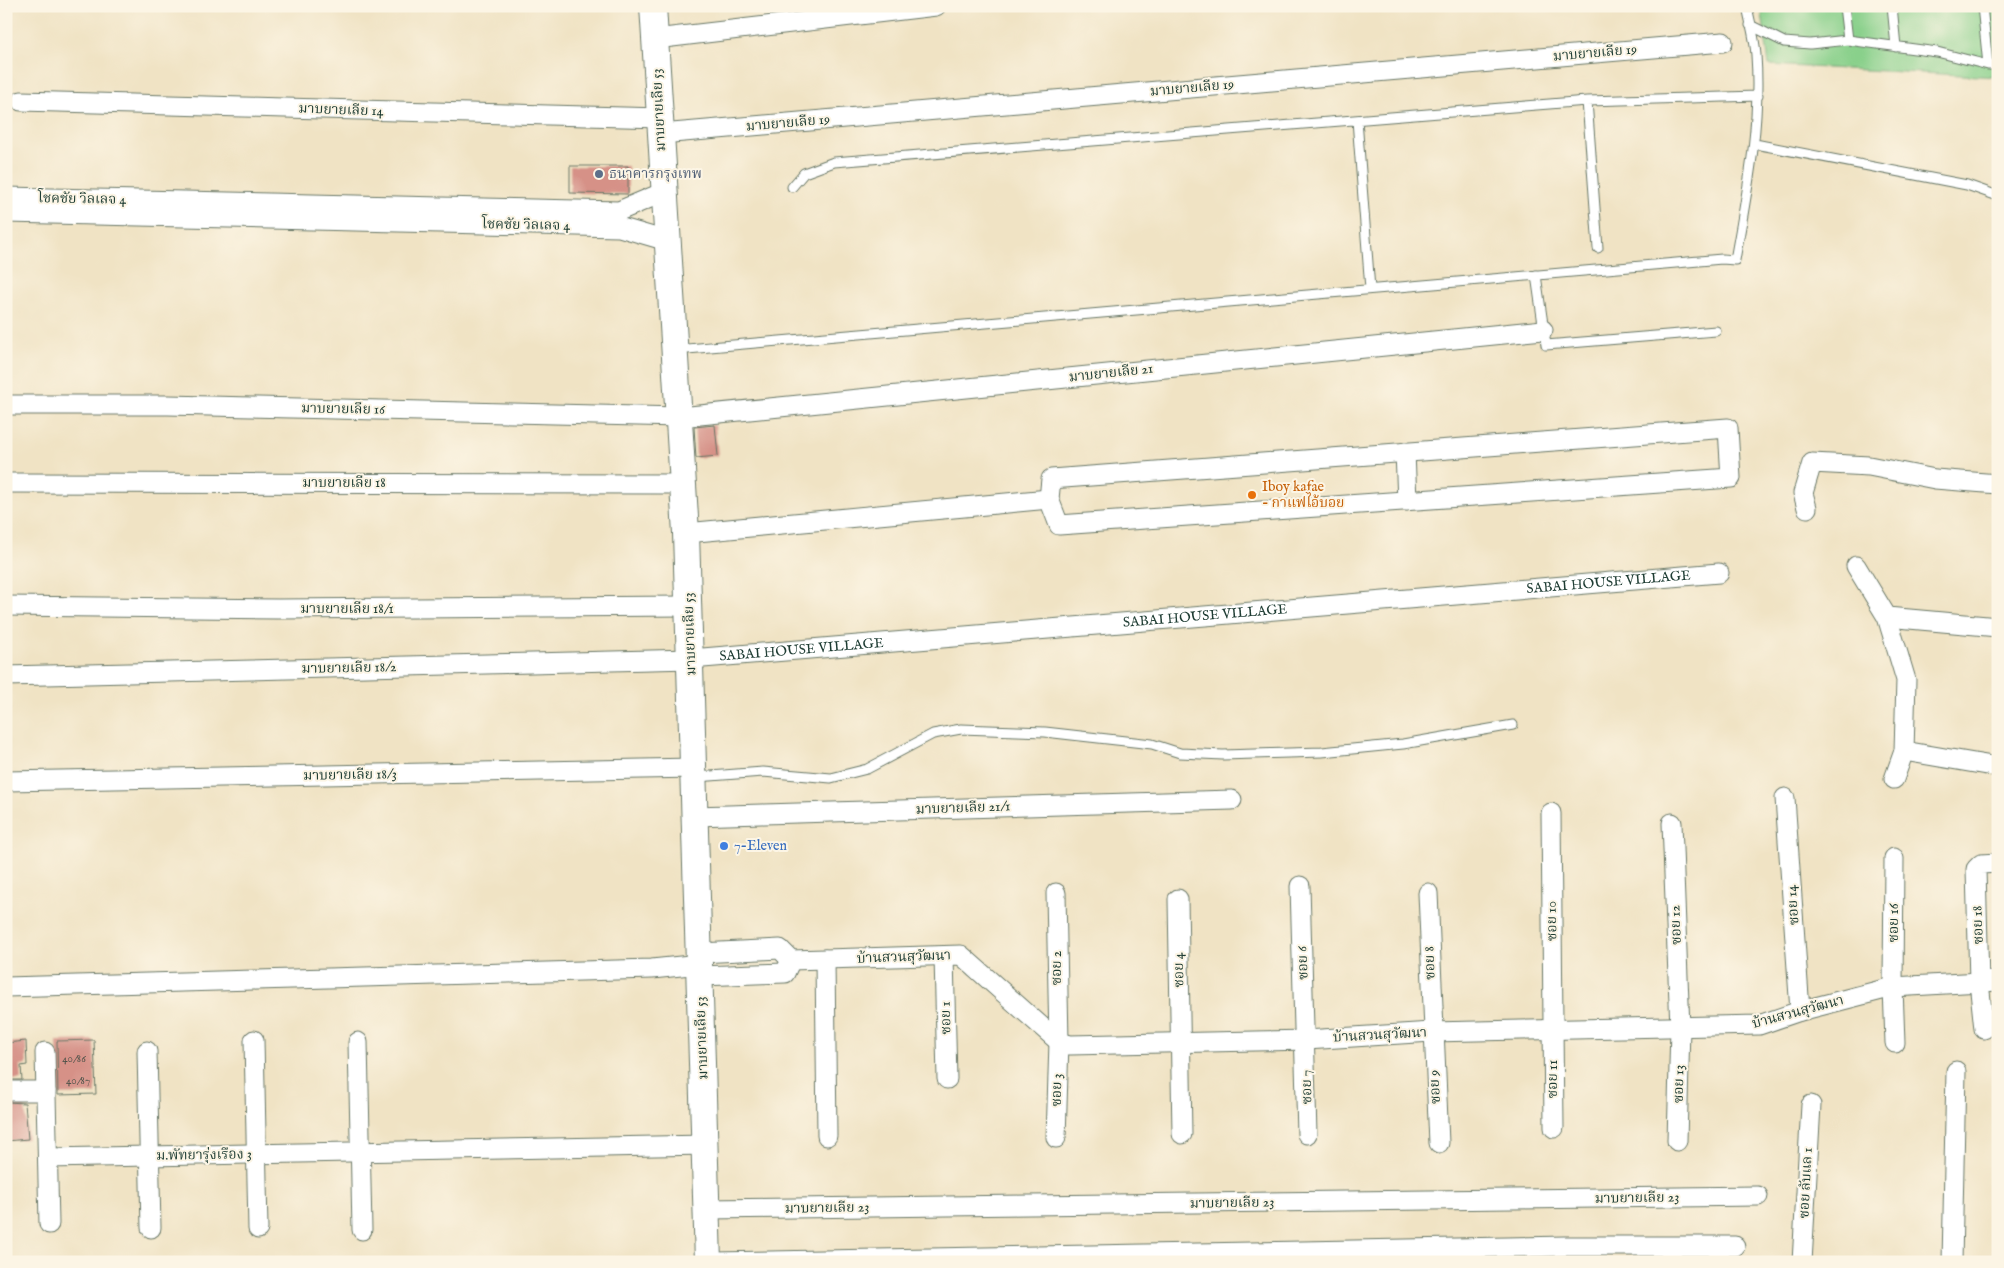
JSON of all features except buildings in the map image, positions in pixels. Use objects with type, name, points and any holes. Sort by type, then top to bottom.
[{"type":"street","name":"มาบยายเลีย 53","points":[[653,6],[686,533],[706,1145],[708,1262]]},
{"type":"street","points":[[655,39],[936,6]]},
{"type":"street","name":"มาบยายเลีย 19","points":[[661,126],[1723,42]]},
{"type":"street","name":"มาบยายเลีย 14","points":[[21,101],[661,126]]},
{"type":"street","name":"โชคชัย วิลเลจ 4","points":[[382,214],[619,211],[664,192]]},
{"type":"street","name":"โชคชัย วิลเลจ 4","points":[[6,197],[156,208],[382,214],[619,227],[667,241]]},
{"type":"street","name":"โชคชัย วิลเลจ 4","points":[[6,213],[156,208]]},
{"type":"street","name":"มาบยายเลีย 21","points":[[680,417],[1543,330]]},
{"type":"street","name":"มาบยายเลีย 16","points":[[6,405],[168,405],[680,417]]},
{"type":"street","points":[[1728,428],[1731,478],[1059,525],[1049,500],[1051,479],[1406,452],[1728,428]]},
{"type":"street","points":[[1406,452],[1407,501]]},
{"type":"street","points":[[1807,508],[1803,493],[1812,463],[1869,466],[1934,479],[1998,484]]},
{"type":"street","name":"มาบยายเลีย 18","points":[[6,483],[682,484]]},
{"type":"street","points":[[686,533],[1049,500]]},
{"type":"street","points":[[1856,566],[1887,617],[1906,680],[1904,751],[1894,779]]},
{"type":"street","name":"SABAI HOUSE VILLAGE","points":[[691,659],[1719,573]]},
{"type":"street","name":"มาบยายเลีย 18/1","points":[[6,606],[278,609],[688,606]]},
{"type":"street","points":[[1887,617],[1998,627]]},
{"type":"street","name":"มาบยายเลีย 18/2","points":[[6,676],[691,659]]},
{"type":"street","points":[[1904,751],[1998,767]]},
{"type":"street","name":"มาบยายเลีย 18/3","points":[[6,781],[694,773]]},
{"type":"street","name":"ซอย 14","points":[[1785,798],[1800,1011]]},
{"type":"street","name":"มาบยายเลีย 21/1","points":[[695,816],[1232,800]]},
{"type":"street","name":"ซอย 10","points":[[1551,813],[1553,1030]]},
{"type":"street","name":"ซอย 12","points":[[1672,823],[1680,1028]]},
{"type":"street","name":"ซอย 16","points":[[1894,858],[1893,988],[1895,1042]]},
{"type":"street","name":"ซอย 18","points":[[1984,1029],[1989,981],[1976,869],[1980,864],[1998,863]]},
{"type":"street","name":"ซอย 6","points":[[1300,886],[1306,1040]]},
{"type":"street","name":"ซอย 2","points":[[1056,893],[1059,1042]]},
{"type":"street","name":"ซอย 8","points":[[1428,893],[1432,1032]]},
{"type":"street","name":"ซอย 4","points":[[1178,899],[1182,1134]]},
{"type":"street","name":"บ้านสวนสุวัฒนา","points":[[700,964],[780,949],[791,960],[961,955],[1059,1042],[1070,1045],[1181,1041],[1306,1040],[1432,1032],[1759,1025],[1800,1011],[1893,988],[1989,981]]},
{"type":"street","name":"ซอย 1","points":[[944,956],[947,1079]]},
{"type":"street","points":[[825,959],[827,1136]]},
{"type":"street","points":[[6,987],[652,969],[700,964],[785,973],[791,960]]},
{"type":"street","name":"ซอย 13","points":[[1678,1141],[1680,1028]]},
{"type":"street","name":"ซอย 11","points":[[1553,1030],[1554,1128]]},
{"type":"street","name":"ซอย 9","points":[[1432,1032],[1439,1143]]},
{"type":"street","points":[[254,1040],[258,1229]]},
{"type":"street","name":"ซอย 7","points":[[1306,1040],[1307,1134]]},
{"type":"street","points":[[358,1042],[362,1230]]},
{"type":"street","name":"ซอย 3","points":[[1056,1138],[1059,1042]]},
{"type":"street","points":[[148,1050],[152,1228]]},
{"type":"street","points":[[45,1052],[49,1224]]},
{"type":"street","points":[[1952,1262],[1956,1071]]},
{"type":"street","points":[[6,1091],[46,1091]]},
{"type":"street","name":"ซอย ลับแล 1","points":[[1802,1262],[1810,1105]]},
{"type":"street","name":"ม.พัทยารุ่งเรือง 3","points":[[48,1158],[706,1145]]},
{"type":"street","name":"มาบยายเลีย 23","points":[[706,1209],[1758,1196]]},
{"type":"street","points":[[716,1262],[1555,1246],[1735,1246]]},
{"type":"lane","points":[[676,350],[1722,259],[1735,260],[1755,144],[1758,96],[1756,53],[1747,6]]},
{"type":"lane","points":[[1844,6],[1848,40]]},
{"type":"lane","points":[[1892,6],[1896,46]]},
{"type":"lane","points":[[1982,6],[1988,65]]},
{"type":"lane","points":[[1750,26],[1784,42],[1810,44],[1848,40],[1937,52],[1988,65],[1998,65]]},
{"type":"lane","points":[[792,187],[797,178],[804,172],[834,162],[1587,101],[1758,96]]},
{"type":"lane","points":[[1587,101],[1598,248]]},
{"type":"lane","points":[[1357,120],[1370,289]]},
{"type":"lane","points":[[1755,144],[1967,184],[1998,196]]},
{"type":"lane","points":[[1536,275],[1546,345],[1716,331]]},
{"type":"lane","points":[[694,773],[763,772],[831,778],[867,769],[933,734],[961,729],[1045,732],[1152,744],[1180,753],[1223,755],[1322,752],[1394,745],[1513,725]]},
{"type":"green space","points":[[1761,6],[1998,6],[1998,77],[1769,65]]},
{"type":"place","name":"ธนาคารกรุงเทพ","points":[[599,174]]},
{"type":"place","name":"Iboy kafae - กาแฟไอ้บอย","points":[[1252,495]]},
{"type":"place","name":"7-Eleven","points":[[724,846]]}]
